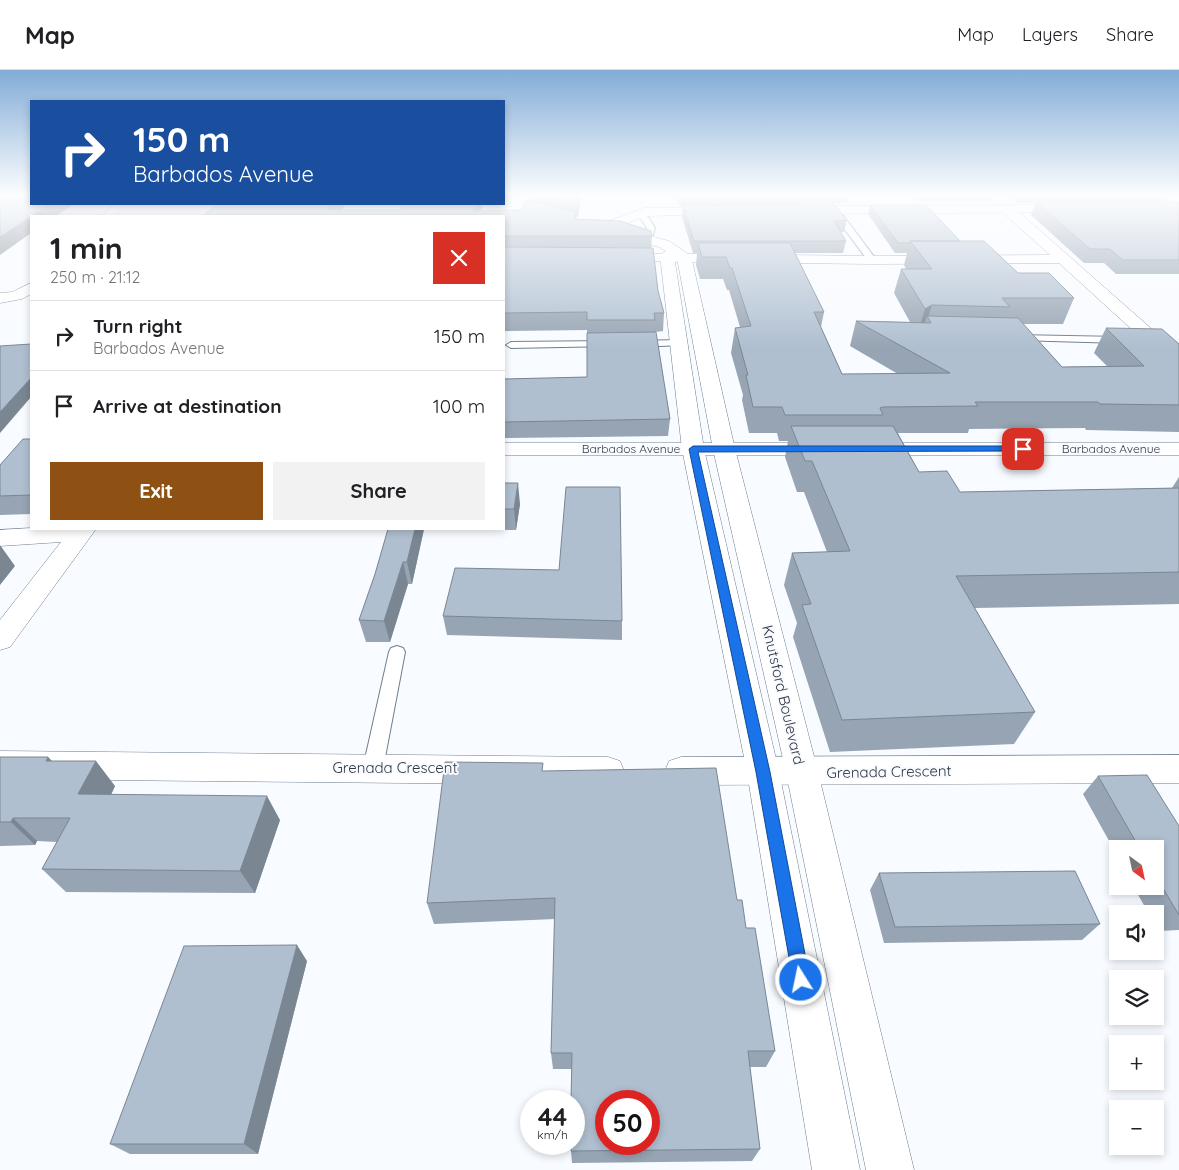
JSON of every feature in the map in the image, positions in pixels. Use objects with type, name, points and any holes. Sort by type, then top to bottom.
[{"type":"street","points":[[658,245],[676,256]]},
{"type":"street","points":[[1049,245],[1179,363]]},
{"type":"street","points":[[600,257],[676,256],[872,260],[1065,259]]},
{"type":"street","name":"Knutsford Boulevard","points":[[676,256],[678,344],[802,772],[890,1170]]},
{"type":"street","name":"Knutsford Boulevard","points":[[676,256],[763,772],[836,1170]]},
{"type":"street","points":[[2,300],[16,296],[30,289]]},
{"type":"street","name":"Barbados Avenue","points":[[505,449],[1179,449]]},
{"type":"street","points":[[0,538],[82,531]]},
{"type":"street","points":[[0,640],[82,531]]},
{"type":"street","name":"Grenada Crescent","points":[[0,764],[763,772],[1179,769]]},
{"type":"lane","points":[[861,245],[872,260]]},
{"type":"lane","points":[[1004,338],[1153,341]]},
{"type":"lane","points":[[511,345],[678,344]]},
{"type":"lane","points":[[373,768],[397,652]]},
{"type":"building","points":[[699,245],[791,245],[824,312],[814,312],[842,374],[950,373],[856,321],[931,323],[927,316],[1018,318],[1062,367],[1144,366],[1106,328],[1162,329],[1179,344],[1179,405],[1100,404],[1098,402],[975,402],[978,406],[883,407],[880,408],[883,415],[785,415],[782,407],[753,407],[746,375],[748,375],[735,328],[751,326],[732,268],[730,268],[726,257],[702,257]]},
{"type":"building","points":[[913,245],[989,245],[1018,273],[1049,273],[1074,298],[1002,298],[1010,307],[932,305],[925,309],[901,269],[932,269]]},
{"type":"building","points":[[1086,245],[1179,245],[1179,260],[1123,260],[1110,249],[1090,249]]},
{"type":"building","points":[[505,247],[653,248],[658,291],[664,313],[654,313],[655,320],[587,320],[587,312],[505,313]]},
{"type":"building","points":[[656,332],[670,419],[505,422],[505,379],[587,377],[587,333]]},
{"type":"building","points":[[30,344],[30,379],[0,412],[0,346]]},
{"type":"building","points":[[791,426],[893,426],[919,472],[947,471],[960,492],[1179,488],[1179,572],[956,576],[1035,712],[842,720],[802,605],[811,604],[792,553],[850,551],[812,461],[805,461]]},
{"type":"building","points":[[23,439],[30,439],[30,495],[0,496],[0,465]]},
{"type":"building","points":[[505,483],[518,483],[514,509],[505,509]]},
{"type":"building","points":[[566,487],[620,487],[622,621],[443,616],[455,568],[559,570]]},
{"type":"building","points":[[388,530],[415,530],[407,562],[403,562],[384,621],[359,620]]},
{"type":"building","points":[[0,757],[48,757],[46,761],[96,761],[78,794],[267,796],[240,871],[42,869],[70,818],[13,818],[11,822],[0,822]]},
{"type":"building","points":[[445,762],[543,763],[542,771],[716,768],[737,900],[742,900],[746,928],[755,928],[775,1051],[748,1051],[760,1149],[660,1150],[660,1090],[595,1090],[595,1151],[585,1151],[585,1090],[571,1090],[572,1053],[551,1053],[555,898],[427,903]]},
{"type":"building","points":[[1147,775],[1179,826],[1179,915],[1164,890],[1164,840],[1135,840],[1098,776]]},
{"type":"building","points":[[1075,871],[1100,924],[895,927],[879,873]]},
{"type":"building","points":[[297,945],[244,1144],[110,1144],[184,946]]},
{"type":"route","points":[[801,980],[763,772],[693,449],[1023,449]]}]
